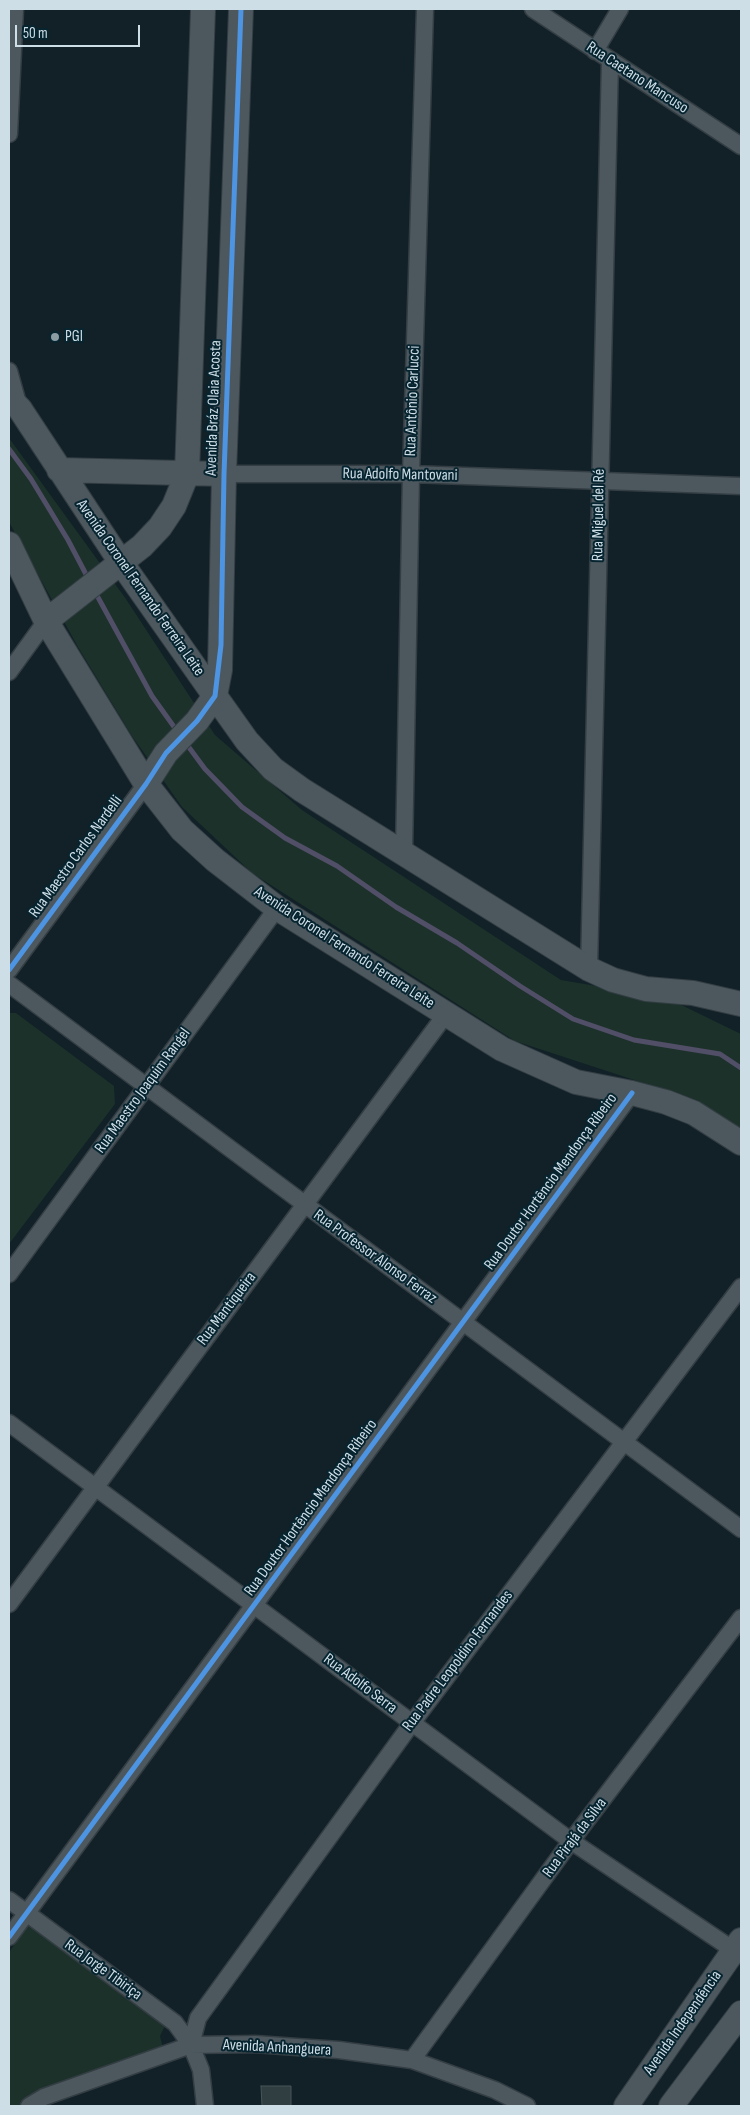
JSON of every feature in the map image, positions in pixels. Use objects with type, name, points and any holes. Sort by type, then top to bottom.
[{"type":"street","points":[[9,134],[15,9]]},
{"type":"street","name":"Avenida Bráz Olaia Acosta","points":[[46,621],[120,561],[142,546],[160,527],[174,506],[187,474],[203,9]]},
{"type":"street","name":"Avenida Bráz Olaia Acosta","points":[[146,784],[166,753],[197,721],[215,696],[221,645],[224,474],[241,9]]},
{"type":"street","name":"Rua Antônio Carlucci","points":[[404,853],[411,474],[425,9]]},
{"type":"street","name":"Rua Caetano Mancuso","points":[[533,9],[741,146]]},
{"type":"street","points":[[595,51],[620,9]]},
{"type":"street","name":"Rua Miguel del Ré","points":[[589,969],[610,61]]},
{"type":"street","points":[[198,197],[210,212],[218,214],[234,211]]},
{"type":"street","points":[[9,371],[14,403]]},
{"type":"street","name":"Avenida Coronel Fernando Ferreira Leite","points":[[14,403],[120,561],[215,696],[248,741],[273,769],[302,790],[589,969],[613,980],[646,989],[693,993],[741,1004]]},
{"type":"street","name":"Rua Adolfo Mantovani","points":[[59,470],[187,474],[411,474],[741,486]]},
{"type":"street","name":"Avenida Coronel Fernando Ferreira Leite","points":[[9,544],[46,621],[146,784],[182,830],[215,860],[277,908],[502,1049],[536,1066],[576,1082],[632,1093],[666,1102],[694,1113],[741,1143]]},
{"type":"street","points":[[9,672],[46,621]]},
{"type":"street","name":"Rua Maestro Carlos Nardelli","points":[[9,970],[146,784]]},
{"type":"street","name":"Rua Maestro Joaquim Rangel","points":[[9,1274],[277,908]]},
{"type":"street","name":"Rua Professor Alonso Ferraz","points":[[9,984],[741,1529]]},
{"type":"street","name":"Rua Mantiqueira","points":[[9,1604],[446,1014]]},
{"type":"street","name":"Rua Doutor Hortêncio Mendonça Ribeiro","points":[[9,1937],[632,1093]]},
{"type":"street","name":"Rua Padre Leopoldino Fernandes","points":[[191,2045],[198,2018],[412,1723],[741,1287]]},
{"type":"street","name":"Rua Adolfo Serra","points":[[9,1423],[572,1841],[739,1949]]},
{"type":"street","name":"Rua Pirajá da Silva","points":[[412,2060],[572,1841],[741,1618]]},
{"type":"street","name":"Rua Jorge Tibiriça","points":[[9,1900],[175,2023],[191,2045],[201,2070],[205,2106]]},
{"type":"street","name":"Avenida Independência","points":[[626,2106],[739,1949]]},
{"type":"street","points":[[671,2106],[741,2013]]},
{"type":"street","name":"Avenida Anhanguera","points":[[29,2106],[44,2097],[191,2045],[255,2044],[339,2050],[412,2060],[495,2090],[526,2106]]},
{"type":"green space","points":[[9,438],[126,599],[215,735],[302,810],[561,980],[667,998],[741,1034],[741,1133],[671,1092],[515,1041],[252,873],[182,807],[132,736],[78,647],[9,522]]},
{"type":"green space","points":[[9,1013],[16,1013],[114,1086],[115,1104],[9,1244]]},
{"type":"green space","points":[[29,1925],[165,2026],[160,2036],[163,2048],[44,2093],[20,2106],[9,2106],[9,1952]]},
{"type":"building","points":[[261,2086],[291,2086],[291,2106],[262,2106]]},
{"type":"waterway","points":[[9,449],[31,479],[68,540],[89,580]]},
{"type":"waterway","points":[[94,590],[152,696],[177,731]]},
{"type":"waterway","points":[[185,742],[205,769],[242,807],[285,838],[337,866],[396,907],[457,943],[573,1019],[634,1040],[720,1054],[741,1068]]},
{"type":"cycle path","points":[[9,970],[146,784],[166,753],[197,721],[215,696],[221,645],[224,474],[241,9]]},
{"type":"cycle path","points":[[9,1937],[632,1093]]},
{"type":"place","name":"PGI","points":[[55,337]]}]
